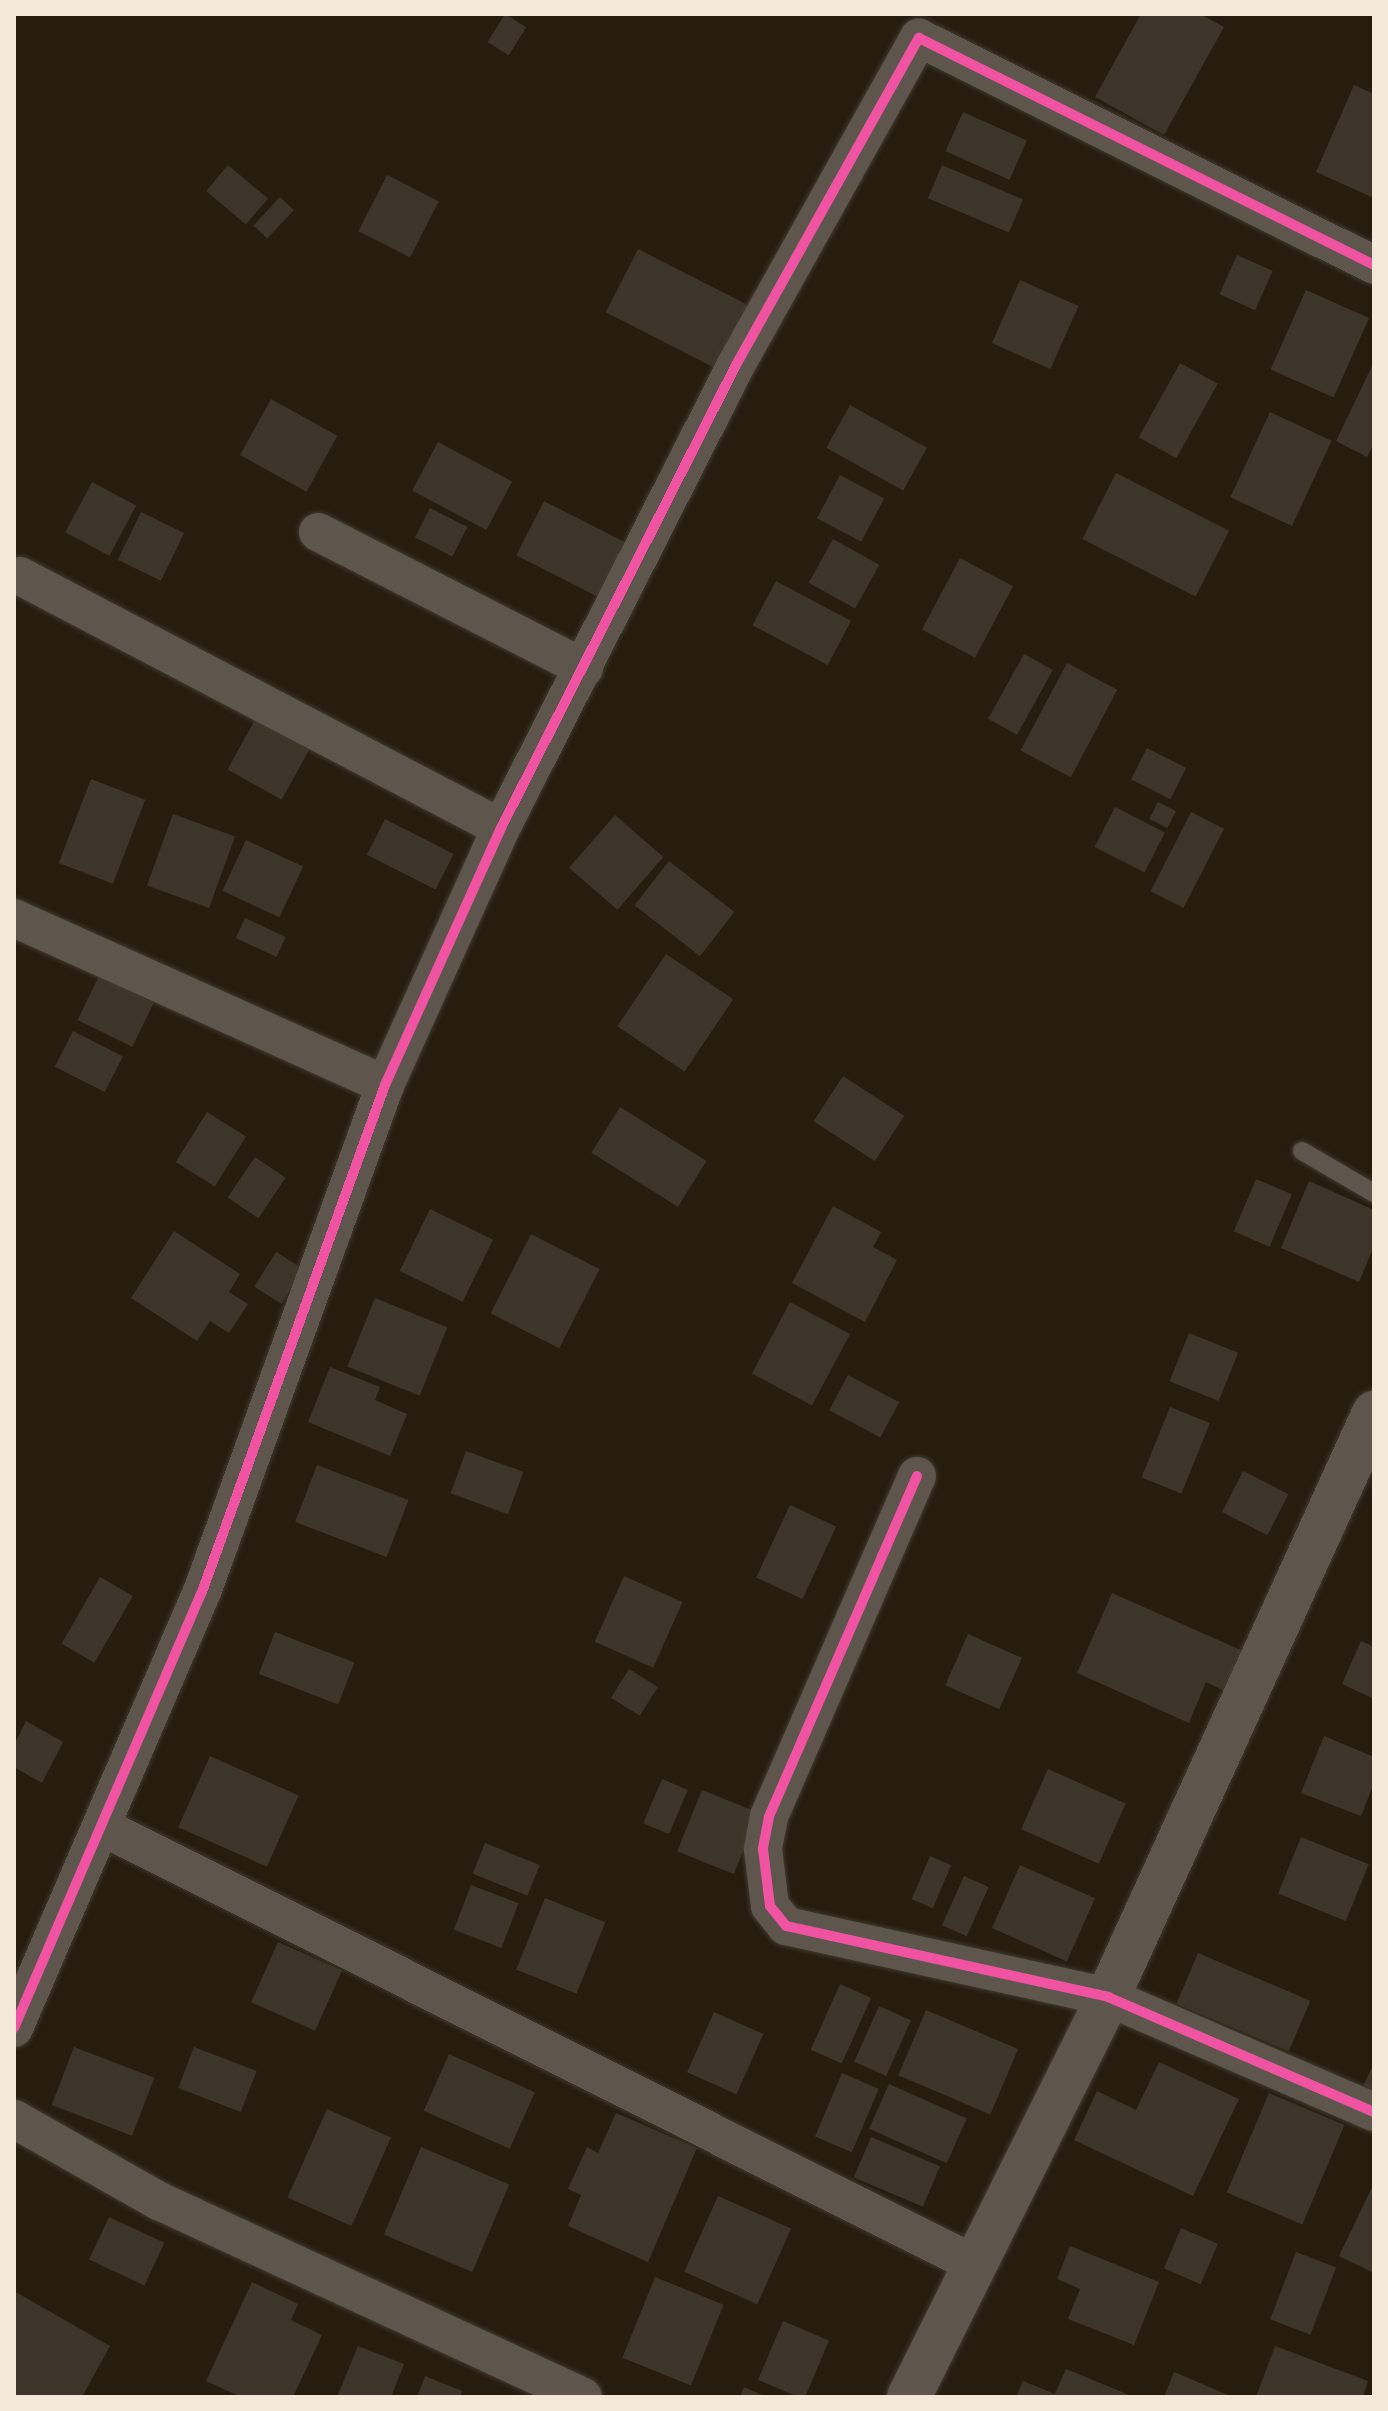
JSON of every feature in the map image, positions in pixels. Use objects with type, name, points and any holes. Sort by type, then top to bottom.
[{"type":"street","points":[[14,2028],[103,1827],[207,1578],[385,1085],[501,828],[736,365],[926,26],[1374,265]]},
{"type":"street","points":[[318,532],[584,668]]},
{"type":"street","points":[[20,576],[501,828]]},
{"type":"street","points":[[14,918],[385,1085]]},
{"type":"street","points":[[909,2397],[972,2263],[1108,1997],[1374,1413]]},
{"type":"street","points":[[917,1476],[769,1817],[763,1881],[770,1906],[786,1926],[1108,1997],[1374,2112]]},
{"type":"street","points":[[103,1827],[972,2263]]},
{"type":"street","points":[[14,2119],[159,2201],[583,2397]]},
{"type":"lane","points":[[1302,1151],[1374,1193]]},
{"type":"building","points":[[505,14],[526,27],[509,55],[488,42]]},
{"type":"building","points":[[1141,14],[1200,14],[1224,27],[1164,135],[1095,97]]},
{"type":"building","points":[[1354,85],[1374,94],[1374,198],[1316,172]]},
{"type":"building","points":[[963,112],[1027,140],[1009,180],[946,151]]},
{"type":"building","points":[[228,165],[268,198],[246,224],[206,191]]},
{"type":"building","points":[[942,165],[1023,199],[1009,233],[928,198]]},
{"type":"building","points":[[387,175],[439,201],[410,257],[358,231]]},
{"type":"building","points":[[280,197],[294,210],[267,238],[253,226]]},
{"type":"building","points":[[638,249],[751,307],[719,370],[606,312]]},
{"type":"building","points":[[1237,255],[1273,271],[1255,310],[1220,294]]},
{"type":"building","points":[[1020,280],[1078,306],[1050,369],[992,343]]},
{"type":"building","points":[[1306,290],[1369,318],[1334,398],[1271,369]]},
{"type":"building","points":[[1374,362],[1374,443],[1367,457],[1336,441]]},
{"type":"building","points":[[1180,363],[1218,384],[1176,458],[1139,437]]},
{"type":"building","points":[[271,399],[337,436],[306,492],[240,455]]},
{"type":"building","points":[[850,405],[927,448],[903,491],[826,448]]},
{"type":"building","points":[[1270,412],[1332,441],[1292,526],[1230,497]]},
{"type":"building","points":[[438,442],[512,481],[486,530],[412,491]]},
{"type":"building","points":[[1116,473],[1229,531],[1196,597],[1082,539]]},
{"type":"building","points":[[840,475],[884,498],[861,542],[817,518]]},
{"type":"building","points":[[92,482],[136,505],[109,556],[65,532]]},
{"type":"building","points":[[544,501],[633,546],[605,601],[516,555]]},
{"type":"building","points":[[430,508],[467,527],[452,556],[415,537]]},
{"type":"building","points":[[141,512],[184,533],[161,581],[118,560]]},
{"type":"building","points":[[833,539],[879,565],[855,608],[809,583]]},
{"type":"building","points":[[960,558],[1013,586],[975,658],[922,630]]},
{"type":"building","points":[[776,581],[851,621],[828,665],[753,625]]},
{"type":"building","points":[[1024,654],[1053,670],[1017,735],[988,719]]},
{"type":"building","points":[[1067,663],[1117,690],[1071,777],[1021,750]]},
{"type":"building","points":[[256,718],[310,748],[282,800],[227,770]]},
{"type":"building","points":[[1147,748],[1186,768],[1170,799],[1131,779]]},
{"type":"building","points":[[91,779],[145,800],[113,884],[59,863]]},
{"type":"building","points":[[1158,802],[1176,811],[1167,828],[1149,819]]},
{"type":"building","points":[[1115,807],[1165,832],[1144,873],[1095,847]]},
{"type":"building","points":[[1191,812],[1224,829],[1184,908],[1151,891]]},
{"type":"building","points":[[173,814],[235,837],[209,908],[147,885]]},
{"type":"building","points":[[615,815],[663,857],[617,910],[569,868]]},
{"type":"building","points":[[385,819],[454,854],[435,890],[367,855]]},
{"type":"building","points":[[246,840],[303,867],[279,917],[222,891]]},
{"type":"building","points":[[669,861],[734,912],[700,956],[635,905]]},
{"type":"building","points":[[245,918],[286,937],[276,957],[236,938]]},
{"type":"building","points":[[666,954],[733,999],[685,1071],[617,1026]]},
{"type":"building","points":[[99,976],[154,1003],[132,1047],[78,1020]]},
{"type":"building","points":[[73,1031],[123,1056],[105,1092],[55,1067]]},
{"type":"building","points":[[843,1076],[904,1116],[875,1161],[814,1121]]},
{"type":"building","points":[[620,1107],[707,1161],[678,1207],[591,1153]]},
{"type":"building","points":[[207,1112],[246,1136],[215,1186],[176,1162]]},
{"type":"building","points":[[255,1157],[286,1178],[258,1218],[228,1198]]},
{"type":"building","points":[[1256,1179],[1292,1194],[1270,1247],[1234,1231]]},
{"type":"building","points":[[1309,1181],[1374,1210],[1374,1246],[1359,1282],[1281,1248]]},
{"type":"building","points":[[833,1206],[881,1232],[873,1247],[897,1260],[865,1322],[792,1283]]},
{"type":"building","points":[[430,1209],[493,1240],[463,1302],[400,1271]]},
{"type":"building","points":[[174,1231],[240,1274],[229,1292],[248,1304],[229,1333],[210,1321],[197,1341],[131,1298]]},
{"type":"building","points":[[531,1234],[600,1269],[559,1348],[491,1313]]},
{"type":"building","points":[[276,1252],[303,1269],[281,1304],[254,1287]]},
{"type":"building","points":[[375,1298],[447,1327],[420,1396],[347,1367]]},
{"type":"building","points":[[790,1302],[850,1334],[812,1405],[752,1374]]},
{"type":"building","points":[[1189,1333],[1238,1353],[1219,1401],[1170,1381]]},
{"type":"building","points":[[330,1367],[380,1387],[375,1400],[407,1414],[390,1456],[308,1422]]},
{"type":"building","points":[[848,1375],[899,1402],[880,1438],[829,1410]]},
{"type":"building","points":[[1170,1407],[1210,1423],[1181,1494],[1142,1477]]},
{"type":"building","points":[[466,1451],[523,1472],[508,1514],[451,1493]]},
{"type":"building","points":[[317,1465],[408,1500],[387,1557],[295,1522]]},
{"type":"building","points":[[1243,1471],[1288,1494],[1268,1535],[1222,1512]]},
{"type":"building","points":[[790,1505],[836,1527],[802,1599],[756,1578]]},
{"type":"building","points":[[624,1576],[682,1602],[653,1668],[595,1642]]},
{"type":"building","points":[[100,1577],[133,1596],[94,1663],[62,1644]]},
{"type":"building","points":[[1112,1593],[1243,1651],[1225,1691],[1206,1682],[1189,1723],[1077,1673]]},
{"type":"building","points":[[275,1632],[354,1662],[338,1704],[259,1674]]},
{"type":"building","points":[[968,1634],[1022,1658],[999,1709],[945,1685]]},
{"type":"building","points":[[1361,1641],[1374,1647],[1374,1699],[1342,1684]]},
{"type":"building","points":[[629,1669],[658,1687],[640,1716],[611,1698]]},
{"type":"building","points":[[26,1721],[63,1742],[42,1783],[14,1767],[14,1745]]},
{"type":"building","points":[[1324,1736],[1374,1757],[1374,1783],[1361,1816],[1301,1793]]},
{"type":"building","points":[[210,1756],[299,1795],[267,1867],[178,1827]]},
{"type":"building","points":[[1048,1769],[1126,1804],[1099,1864],[1021,1829]]},
{"type":"building","points":[[662,1779],[688,1790],[669,1834],[643,1823]]},
{"type":"building","points":[[702,1790],[759,1813],[734,1874],[677,1851]]},
{"type":"building","points":[[1301,1837],[1369,1864],[1346,1921],[1278,1894]]},
{"type":"building","points":[[485,1843],[540,1865],[527,1896],[473,1874]]},
{"type":"building","points":[[930,1856],[951,1865],[933,1908],[912,1899]]},
{"type":"building","points":[[1020,1865],[1095,1898],[1067,1961],[992,1928]]},
{"type":"building","points":[[964,1876],[989,1887],[967,1936],[942,1925]]},
{"type":"building","points":[[471,1885],[519,1903],[501,1948],[454,1930]]},
{"type":"building","points":[[545,1898],[605,1922],[576,1994],[516,1969]]},
{"type":"building","points":[[278,1942],[342,1970],[315,2031],[251,2002]]},
{"type":"building","points":[[1198,1953],[1310,2001],[1289,2051],[1177,2004]]},
{"type":"building","points":[[840,1984],[871,1998],[842,2064],[811,2050]]},
{"type":"building","points":[[879,2006],[911,2020],[886,2076],[854,2062]]},
{"type":"building","points":[[926,2010],[1018,2049],[990,2114],[898,2075]]},
{"type":"building","points":[[714,2012],[763,2034],[736,2094],[687,2072]]},
{"type":"building","points":[[74,2047],[154,2078],[132,2136],[52,2105]]},
{"type":"building","points":[[194,2047],[257,2071],[241,2112],[178,2088]]},
{"type":"building","points":[[449,2054],[535,2092],[510,2149],[424,2111]]},
{"type":"building","points":[[1159,2062],[1239,2099],[1193,2196],[1074,2140],[1097,2091],[1136,2110]]},
{"type":"building","points":[[1374,2063],[1374,2094],[1362,2088]]},
{"type":"building","points":[[842,2073],[879,2089],[852,2152],[815,2137]]},
{"type":"building","points":[[889,2084],[967,2119],[947,2163],[869,2129]]},
{"type":"building","points":[[1269,2093],[1344,2125],[1302,2224],[1227,2192]]},
{"type":"building","points":[[327,2109],[391,2137],[351,2226],[288,2198]]},
{"type":"building","points":[[616,2113],[697,2148],[648,2262],[568,2226],[581,2195],[568,2189],[587,2147],[598,2153]]},
{"type":"building","points":[[871,2137],[940,2166],[923,2207],[854,2178]]},
{"type":"building","points":[[421,2147],[509,2185],[472,2272],[384,2234]]},
{"type":"building","points":[[1374,2183],[1374,2273],[1339,2256]]},
{"type":"building","points":[[718,2196],[791,2229],[757,2304],[684,2272]]},
{"type":"building","points":[[109,2217],[164,2243],[144,2285],[89,2260]]},
{"type":"building","points":[[1181,2228],[1218,2244],[1201,2284],[1164,2269]]},
{"type":"building","points":[[1070,2246],[1159,2282],[1134,2345],[1068,2319],[1080,2289],[1057,2279]]},
{"type":"building","points":[[1296,2252],[1336,2267],[1310,2335],[1270,2319]]},
{"type":"building","points":[[655,2277],[724,2305],[691,2385],[622,2358]]},
{"type":"building","points":[[252,2282],[298,2304],[291,2320],[322,2335],[293,2397],[241,2397],[206,2381]]},
{"type":"building","points":[[14,2291],[110,2346],[82,2397],[14,2397]]},
{"type":"building","points":[[783,2321],[829,2341],[805,2397],[758,2380]]},
{"type":"building","points":[[358,2346],[404,2364],[391,2397],[337,2397]]},
{"type":"building","points":[[1275,2346],[1368,2381],[1363,2397],[1256,2397]]},
{"type":"building","points":[[1066,2369],[1134,2397],[1016,2397],[1023,2381],[1055,2394]]},
{"type":"building","points":[[1174,2372],[1233,2397],[1164,2397]]},
{"type":"building","points":[[425,2376],[462,2391],[460,2397],[417,2397]]},
{"type":"building","points":[[744,2387],[766,2397],[740,2397]]},
{"type":"cycle path","points":[[14,2028],[202,1592],[385,1085],[501,828],[736,365],[919,38],[1374,265]]},
{"type":"cycle path","points":[[917,1476],[769,1817],[763,1849],[770,1906],[786,1926],[1108,1997],[1374,2112]]}]
